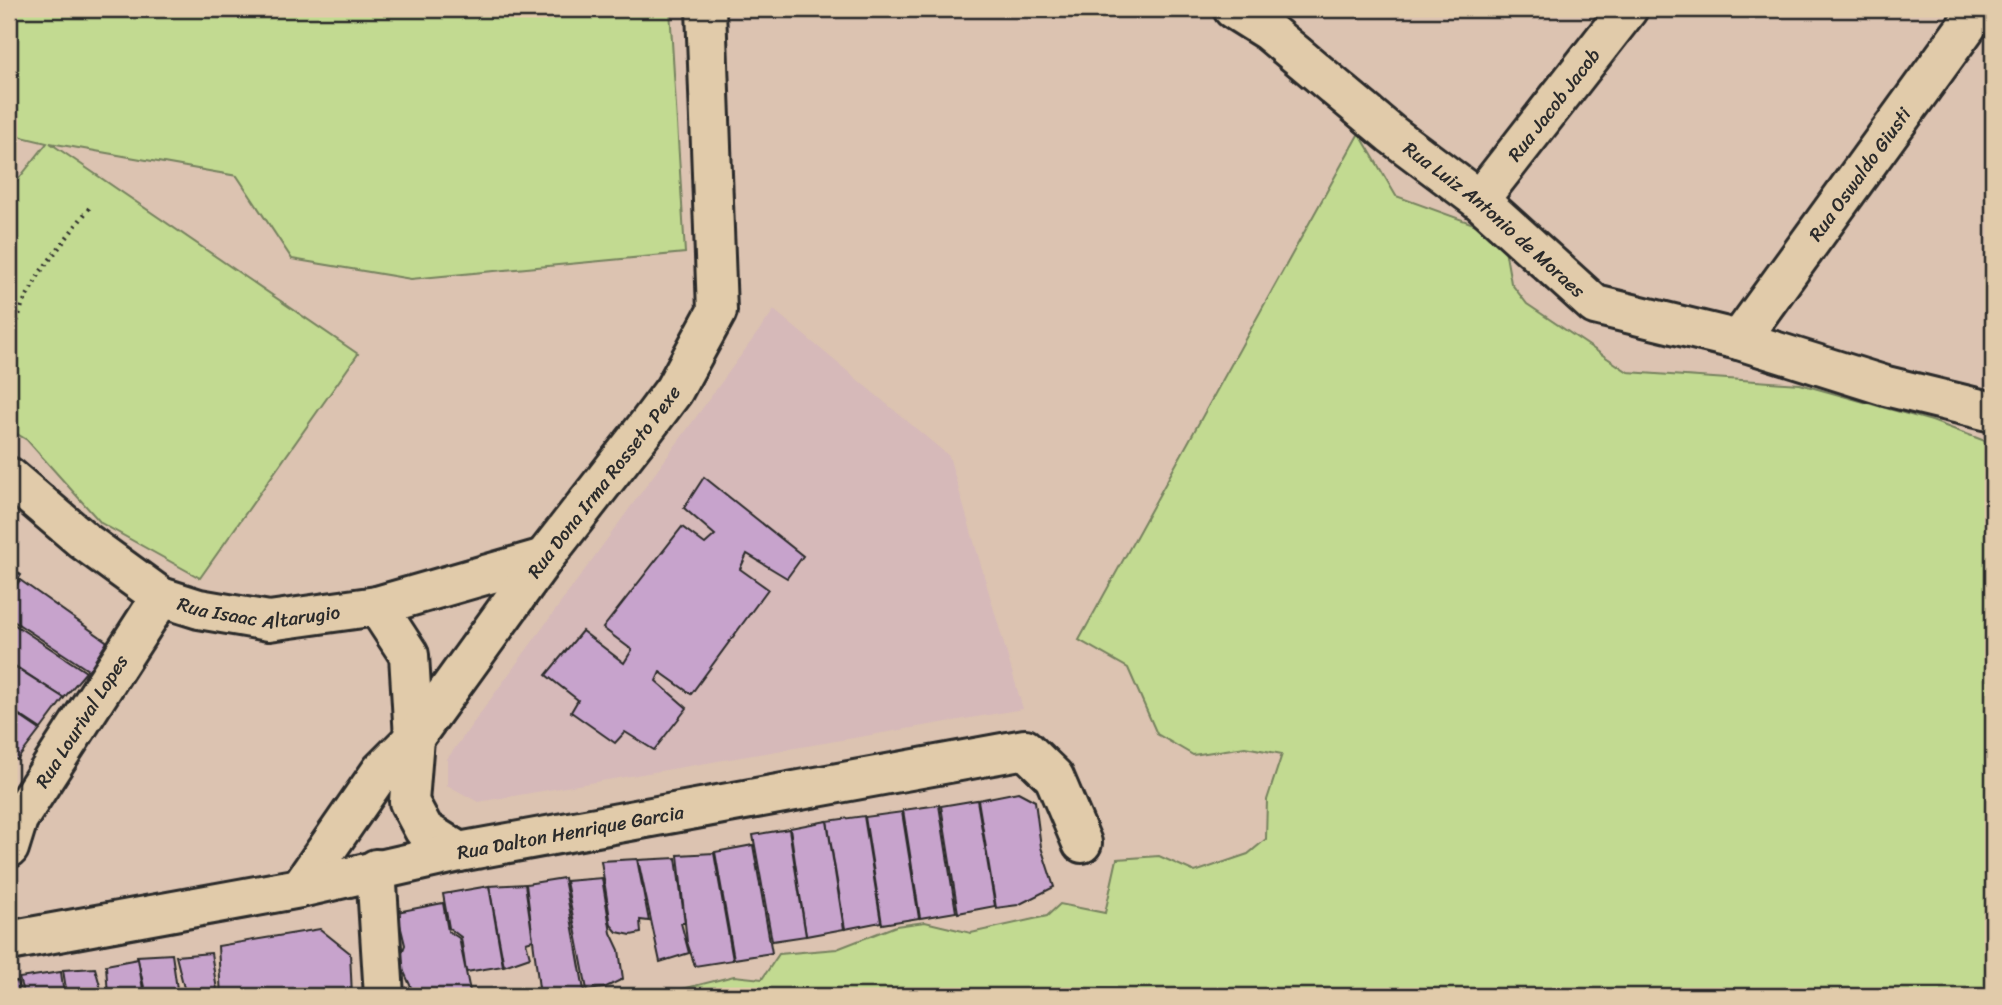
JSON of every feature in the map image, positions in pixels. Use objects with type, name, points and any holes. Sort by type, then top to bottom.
[{"type":"street","name":"Rua Dona Irma Rosseto Pexe","points":[[300,888],[381,771],[414,737],[544,558],[674,390],[718,311],[706,9]]},
{"type":"street","name":"Rua Luiz Antonio de Moraes","points":[[1233,9],[1277,20],[1391,134],[1479,200],[1595,305],[1739,340],[1886,386],[1993,412]]},
{"type":"street","name":"Rua Jacob Jacob","points":[[1479,200],[1628,9]]},
{"type":"street","name":"Rua Oswaldo Giusti","points":[[1739,340],[1979,9]]},
{"type":"street","name":"Rua Isaac Altarugio","points":[[9,477],[84,541],[161,597],[199,608],[269,621],[377,606],[544,558]]},
{"type":"street","name":"Rua Lourival Lopes","points":[[9,848],[18,819],[161,597]]},
{"type":"street","points":[[377,606],[409,655],[414,737],[409,802],[424,830],[459,852]]},
{"type":"street","name":"Rua Dalton Henrique Garcia","points":[[9,941],[300,888],[459,852],[1025,749],[1054,777],[1082,843]]},
{"type":"street","points":[[376,869],[384,996]]},
{"type":"path","points":[[9,348],[22,305],[41,271],[90,207]]},
{"type":"shaded area","points":[[774,310],[949,456],[1023,709],[478,802],[447,785],[447,759]]},
{"type":"green space","points":[[9,9],[670,9],[685,253],[411,279],[292,259],[237,176],[50,143],[358,354],[200,578],[101,523],[27,440],[9,429],[9,191],[47,143],[9,134]]},
{"type":"green space","points":[[1359,133],[1396,196],[1493,231],[1505,249],[1511,283],[1527,304],[1628,372],[1800,384],[1932,421],[1993,444],[1993,996],[675,996],[678,990],[734,976],[762,979],[779,954],[837,949],[896,926],[925,922],[971,933],[1047,916],[1060,904],[1105,913],[1117,859],[1159,856],[1195,872],[1248,854],[1266,839],[1267,800],[1282,754],[1245,747],[1193,755],[1157,734],[1128,668],[1079,640]]},
{"type":"building","points":[[704,477],[803,556],[787,578],[747,554],[740,569],[768,589],[691,694],[660,672],[656,681],[687,708],[654,750],[625,732],[615,743],[571,712],[578,700],[546,675],[582,631],[624,663],[632,650],[603,628],[682,527],[705,544],[715,535],[684,508]]},
{"type":"building","points":[[9,566],[21,575],[9,594]]},
{"type":"building","points":[[20,580],[106,641],[109,650],[88,670],[9,618],[9,596]]},
{"type":"building","points":[[9,621],[86,672],[64,698],[9,662]]},
{"type":"building","points":[[9,663],[64,698],[41,729],[9,708]]},
{"type":"building","points":[[9,709],[40,730],[17,760],[9,755]]},
{"type":"building","points":[[1018,792],[1035,801],[1041,847],[1054,887],[1018,905],[996,908],[978,800]]},
{"type":"building","points":[[977,800],[995,906],[958,913],[941,806]]},
{"type":"building","points":[[939,805],[956,912],[920,918],[903,810]]},
{"type":"building","points":[[902,812],[919,918],[882,924],[865,817]]},
{"type":"building","points":[[864,816],[881,922],[845,929],[827,821]]},
{"type":"building","points":[[827,821],[844,929],[806,936],[790,828]]},
{"type":"building","points":[[789,829],[806,936],[772,941],[753,835]]},
{"type":"building","points":[[753,845],[772,953],[734,959],[715,852]]},
{"type":"building","points":[[714,853],[733,960],[695,966],[687,942],[678,855]]},
{"type":"building","points":[[676,858],[685,923],[681,923],[689,953],[660,962],[638,860]]},
{"type":"building","points":[[637,859],[649,921],[640,920],[641,933],[631,935],[617,932],[611,925],[601,861]]},
{"type":"building","points":[[564,878],[585,996],[540,996],[526,884]]},
{"type":"building","points":[[602,878],[611,933],[619,950],[623,979],[604,988],[587,990],[566,881]]},
{"type":"building","points":[[525,884],[533,940],[526,942],[530,957],[504,966],[489,886]]},
{"type":"building","points":[[489,886],[503,966],[466,972],[461,937],[449,928],[443,894]]},
{"type":"building","points":[[443,903],[448,931],[459,938],[471,996],[415,996],[399,961],[405,945],[397,912]]},
{"type":"building","points":[[320,929],[350,953],[352,996],[221,996],[218,946]]},
{"type":"building","points":[[211,953],[218,996],[186,996],[176,956]]},
{"type":"building","points":[[172,954],[178,996],[146,996],[137,956]]},
{"type":"building","points":[[138,959],[144,996],[108,996],[106,965]]},
{"type":"building","points":[[95,968],[103,996],[67,996],[63,970]]},
{"type":"building","points":[[61,972],[64,996],[24,996],[19,978]]},
{"type":"building","points":[[17,981],[20,996],[9,996],[9,982]]},
{"type":"building","points":[[17,981],[20,996],[9,996],[9,983]]}]
